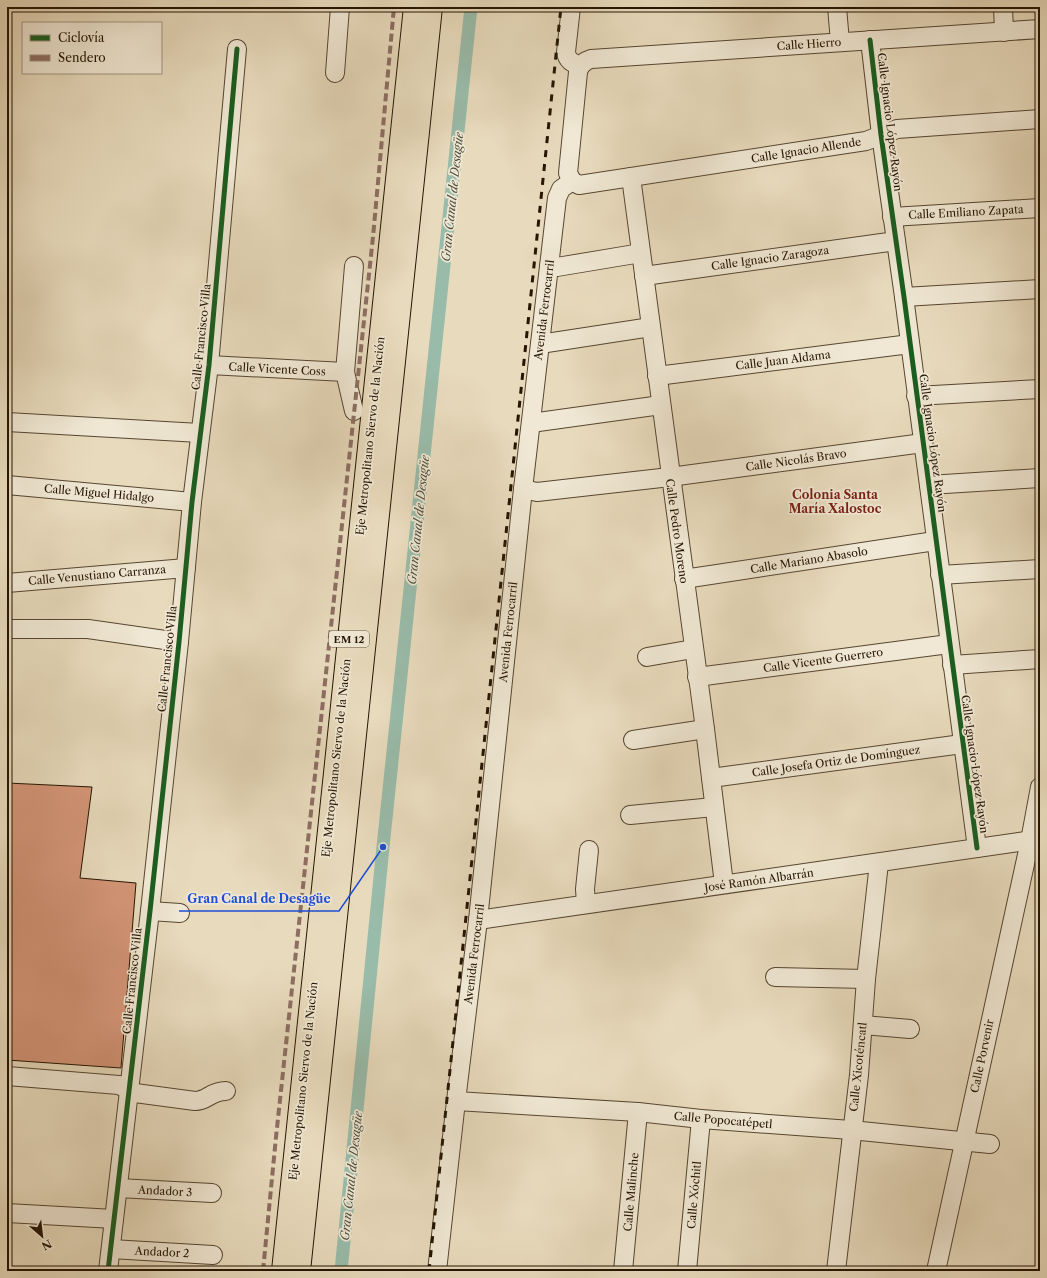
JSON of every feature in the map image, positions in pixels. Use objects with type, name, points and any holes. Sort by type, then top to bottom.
[{"type":"highway","name":"Eje Metropolitano Siervo de la Nación","points":[[283,1271],[415,7]]},
{"type":"highway","name":"Eje Metropolitano Siervo de la Nación","points":[[299,1271],[431,7]]},
{"type":"street","points":[[335,73],[340,7]]},
{"type":"street","points":[[571,7],[566,57],[570,61],[580,66],[578,72],[568,173],[572,181]]},
{"type":"street","points":[[837,7],[840,42]]},
{"type":"street","points":[[1003,7],[1004,32]]},
{"type":"street","name":"Calle Hierro","points":[[580,66],[591,59],[1040,29]]},
{"type":"street","name":"Calle Ignacio López Rayón","points":[[870,40],[880,135],[904,297],[935,541],[977,848]]},
{"type":"street","name":"Calle Francisco Villa","points":[[108,1271],[150,911],[179,642],[192,502],[209,365],[237,49]]},
{"type":"street","name":"Calle Ignacio Allende","points":[[572,181],[580,185],[866,141],[897,129],[1040,119]]},
{"type":"street","name":"Calle Pedro Moreno","points":[[631,177],[640,254],[652,327],[670,477],[705,729],[724,884]]},
{"type":"street","name":"Avenida Ferrocarril","points":[[437,1271],[478,920],[523,489],[557,198],[561,189],[572,181]]},
{"type":"street","name":"Calle Emiliano Zapata","points":[[892,216],[1040,208]]},
{"type":"street","name":"Calle Ignacio Zaragoza","points":[[644,276],[896,241]]},
{"type":"street","points":[[549,266],[557,268],[640,254]]},
{"type":"street","points":[[354,266],[345,372],[354,411]]},
{"type":"street","points":[[904,297],[1040,289]]},
{"type":"street","points":[[540,344],[652,327]]},
{"type":"street","name":"Calle Juan Aldama","points":[[657,376],[910,344]]},
{"type":"street","name":"Calle Vicente Coss","points":[[209,365],[345,372]]},
{"type":"street","points":[[916,396],[1040,389]]},
{"type":"street","points":[[531,422],[661,405]]},
{"type":"street","points":[[7,422],[200,433]]},
{"type":"street","name":"Calle Nicolás Bravo","points":[[523,489],[537,492],[670,477],[923,443]]},
{"type":"street","points":[[929,485],[1040,478]]},
{"type":"street","name":"Calle Miguel Hidalgo","points":[[7,485],[192,502]]},
{"type":"street","name":"Calle Mariano Abasolo","points":[[684,579],[935,541]]},
{"type":"street","name":"Calle Venustiano Carranza","points":[[7,583],[186,568]]},
{"type":"street","points":[[940,574],[1040,569]]},
{"type":"street","points":[[7,629],[88,628],[179,642]]},
{"type":"street","name":"Calle Vicente Guerrero","points":[[697,677],[949,644]]},
{"type":"street","points":[[647,657],[693,649]]},
{"type":"street","points":[[952,665],[1040,659]]},
{"type":"street","points":[[633,740],[705,729]]},
{"type":"street","name":"Calle Josefa Ortiz de Domínguez","points":[[711,778],[962,744]]},
{"type":"street","name":"Calle Porvenir","points":[[936,1271],[963,1141],[1035,840],[1040,787]]},
{"type":"street","points":[[630,815],[714,806]]},
{"type":"street","name":"José Ramón Albarrán","points":[[478,920],[1035,840]]},
{"type":"street","points":[[586,904],[585,889],[589,850]]},
{"type":"street","name":"Calle Xicoténcatl","points":[[836,1271],[879,863]]},
{"type":"street","points":[[150,911],[180,914]]},
{"type":"street","points":[[775,977],[866,979]]},
{"type":"street","points":[[863,1025],[910,1029]]},
{"type":"street","points":[[7,1076],[119,1085],[135,1094],[200,1101],[215,1092],[226,1091]]},
{"type":"street","name":"Calle Popocatépetl","points":[[456,1101],[638,1112],[701,1119],[851,1130],[990,1144]]},
{"type":"street","name":"Calle Malinche","points":[[623,1271],[638,1112]]},
{"type":"street","name":"Calle Xóchitl","points":[[687,1271],[701,1119]]},
{"type":"street","name":"Andador 3","points":[[118,1188],[212,1193]]},
{"type":"street","points":[[7,1213],[114,1219]]},
{"type":"street","name":"Andador 2","points":[[111,1249],[213,1255]]},
{"type":"building","points":[[7,783],[92,787],[80,878],[136,883],[121,1068],[7,1060]]},
{"type":"waterway","name":"Gran Canal de Desagüe","points":[[341,1271],[383,847],[471,7]]},
{"type":"railway","points":[[429,1271],[561,7]]},
{"type":"marked path","points":[[263,1271],[276,1137],[373,237],[394,7]]},
{"type":"cycle path","points":[[870,40],[881,135],[977,848]]},
{"type":"cycle path","points":[[108,1271],[150,911],[179,642],[192,502],[209,365],[237,49]]},
{"type":"place","name":"Gran Canal de Desagüe","points":[[383,847]]},
{"type":"district","name":"Colonia Santa María Xalostoc","points":[[835,501]]}]
